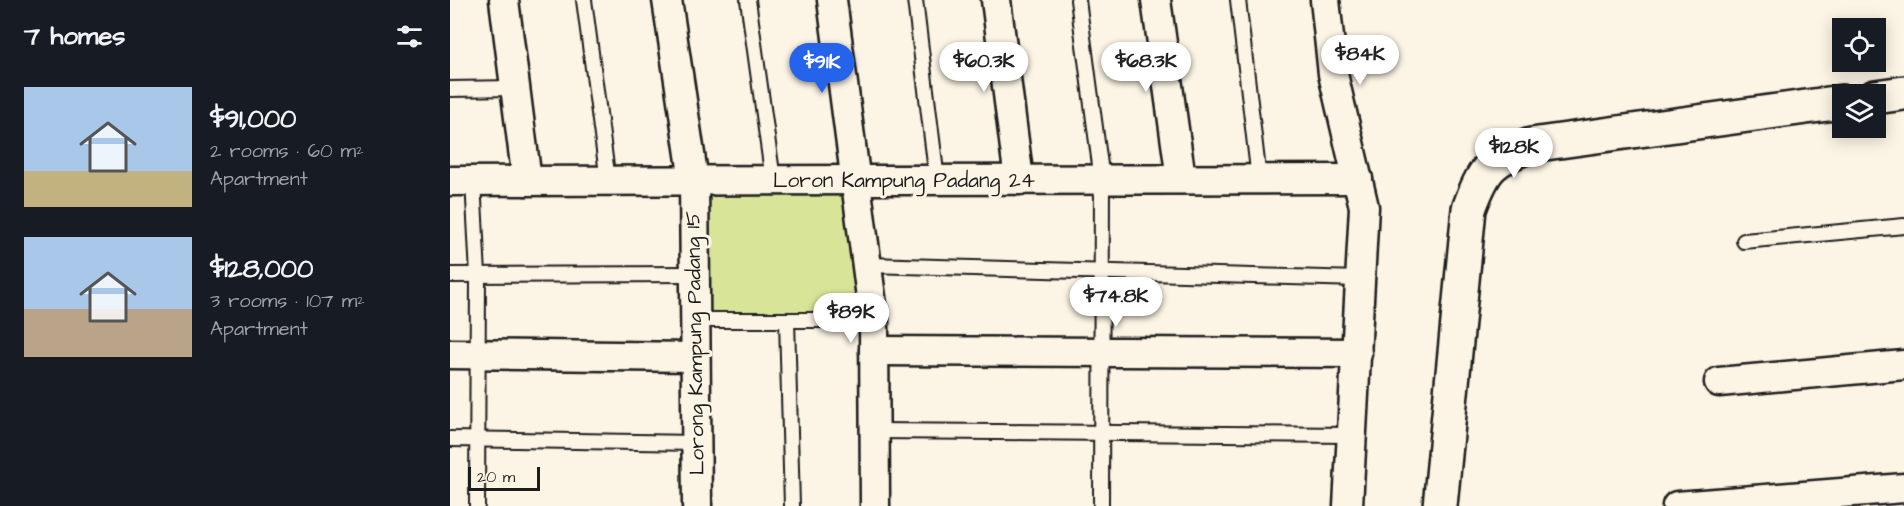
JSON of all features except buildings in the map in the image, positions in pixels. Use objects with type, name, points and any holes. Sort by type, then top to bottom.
[{"type":"street","points":[[504,0],[527,181]]},
{"type":"street","name":"Lorong Kampung Padang 15","points":[[667,0],[693,181],[697,506]]},
{"type":"street","points":[[832,0],[858,180],[874,320],[874,506]]},
{"type":"street","points":[[996,0],[1018,180]]},
{"type":"street","points":[[1156,0],[1181,179]]},
{"type":"street","points":[[1325,0],[1333,74],[1364,207],[1365,234],[1360,279],[1348,506]]},
{"type":"street","points":[[1886,95],[1904,93]]},
{"type":"street","points":[[1440,506],[1469,209],[1479,181],[1500,156],[1531,145],[1832,103]]},
{"type":"street","name":"Loron Kampung Padang 24","points":[[461,181],[1358,179]]},
{"type":"street","points":[[874,351],[1357,353]]},
{"type":"street","points":[[450,354],[695,357]]},
{"type":"street","points":[[1719,382],[1904,365]]},
{"type":"street","points":[[1677,506],[1713,505],[1904,488]]},
{"type":"lane","points":[[584,0],[608,181]]},
{"type":"lane","points":[[748,0],[773,180]]},
{"type":"lane","points":[[915,0],[937,180]]},
{"type":"lane","points":[[1078,0],[1102,180],[1101,506]]},
{"type":"lane","points":[[1238,0],[1259,179]]},
{"type":"lane","points":[[450,88],[515,88]]},
{"type":"lane","points":[[461,181],[478,274],[477,506]]},
{"type":"lane","points":[[1744,241],[1904,226]]},
{"type":"lane","points":[[868,265],[1360,279]]},
{"type":"lane","points":[[450,275],[694,274]]},
{"type":"lane","points":[[695,320],[874,320]]},
{"type":"lane","points":[[787,320],[792,506]]},
{"type":"lane","points":[[874,431],[1353,435]]},
{"type":"lane","points":[[450,439],[696,442]]},
{"type":"green space","points":[[858,180],[874,320],[695,320],[694,181]]}]
